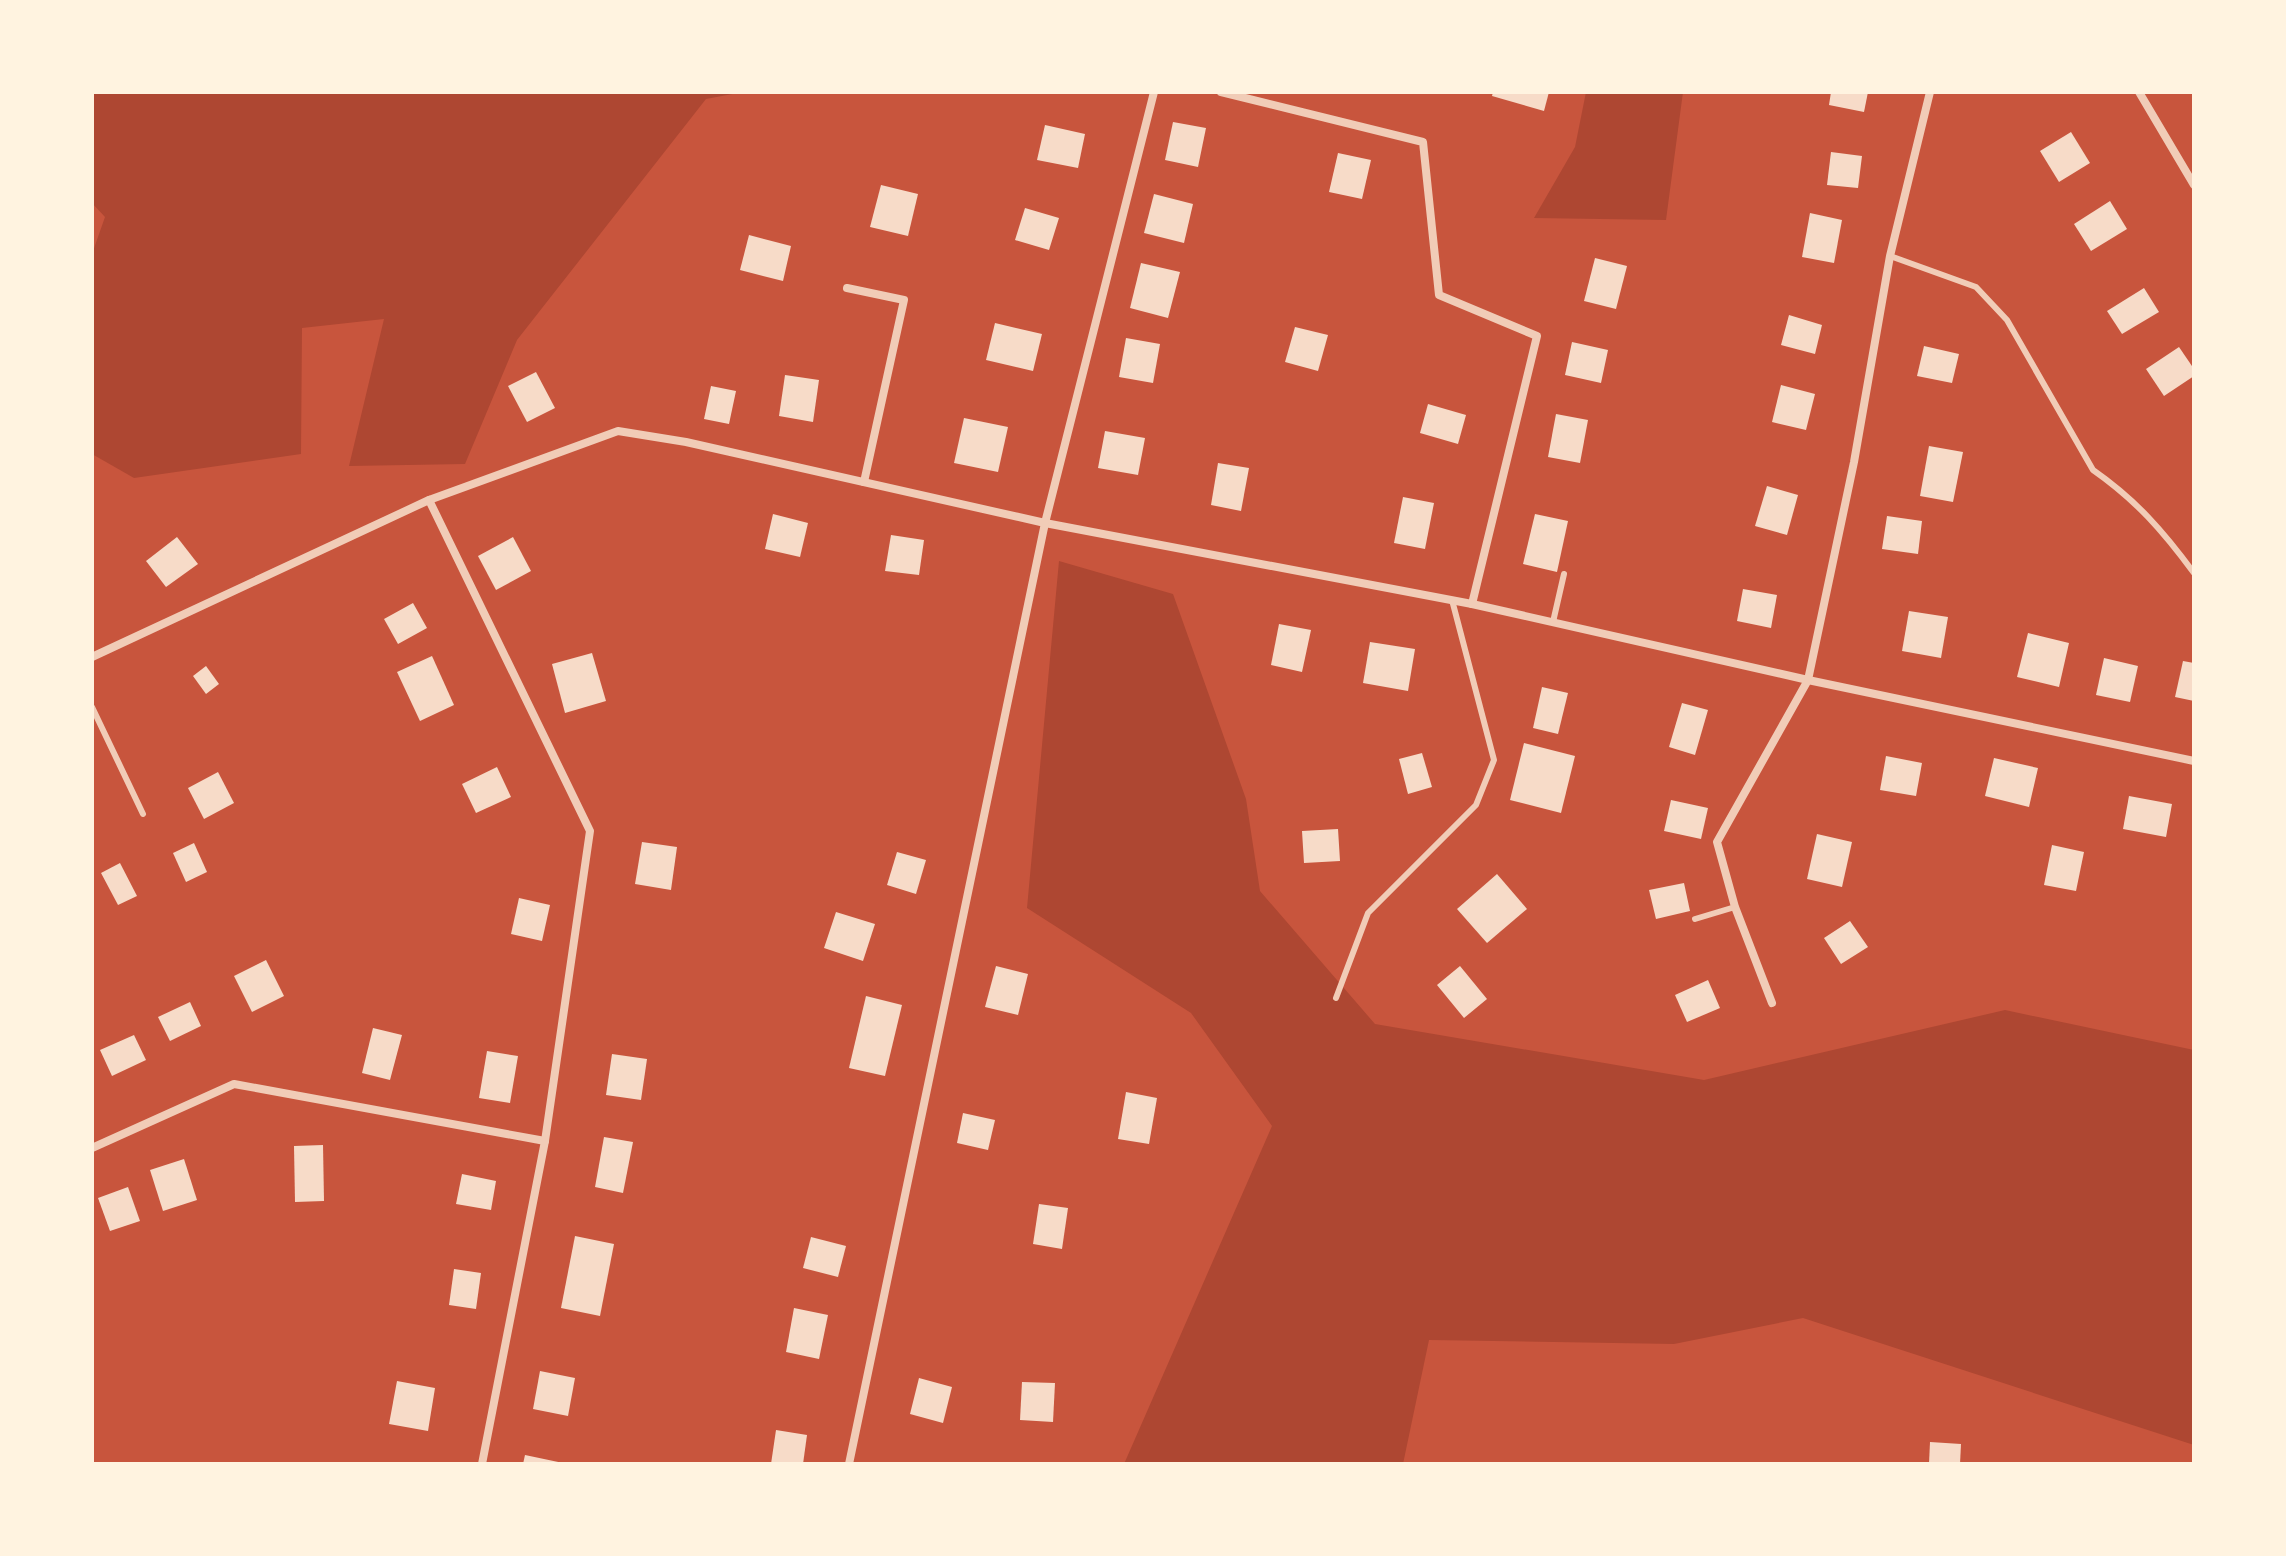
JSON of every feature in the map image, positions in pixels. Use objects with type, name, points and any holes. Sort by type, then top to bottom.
[{"type":"street","points":[[849,1464],[1045,523],[1154,92]]},
{"type":"street","points":[[1221,92],[1423,142],[1439,295],[1537,336],[1472,604]]},
{"type":"street","points":[[1772,1003],[1735,907],[1717,842],[1808,680],[1854,462],[1890,256],[1930,92]]},
{"type":"street","points":[[2139,92],[2194,185]]},
{"type":"street","points":[[847,288],[904,300],[864,482]]},
{"type":"street","points":[[92,657],[429,500],[618,431],[686,442],[1045,523],[1472,604],[1808,680],[2194,761]]},
{"type":"street","points":[[429,500],[590,831],[545,1141],[482,1464]]},
{"type":"street","points":[[92,1148],[234,1084],[545,1141]]},
{"type":"lane","points":[[1890,256],[1976,287],[2007,320],[2093,470],[2157,524],[2194,573]]},
{"type":"lane","points":[[1553,622],[1564,574]]},
{"type":"lane","points":[[1336,998],[1368,913],[1476,805],[1494,760],[1452,600]]},
{"type":"lane","points":[[92,707],[143,814]]},
{"type":"lane","points":[[1695,919],[1735,907]]},
{"type":"shaded area","points":[[92,92],[743,92],[706,99],[517,340],[465,464],[349,466],[384,319],[302,328],[301,454],[134,478],[92,454],[92,254],[105,217],[92,203]]},
{"type":"shaded area","points":[[1586,92],[1683,92],[1666,220],[1534,218],[1575,147]]},
{"type":"shaded area","points":[[1059,561],[1173,594],[1246,799],[1260,891],[1375,1024],[1704,1080],[2005,1010],[2194,1050],[2194,1445],[1803,1318],[1674,1344],[1429,1340],[1403,1464],[1124,1464],[1272,1126],[1191,1013],[1027,908]]},
{"type":"building","points":[[1493,92],[1549,92],[1544,111],[1492,96]]},
{"type":"building","points":[[1831,92],[1868,92],[1864,112],[1829,105]]},
{"type":"building","points":[[1173,122],[1206,128],[1198,167],[1165,160]]},
{"type":"building","points":[[1045,125],[1085,134],[1078,168],[1037,160]]},
{"type":"building","points":[[2071,132],[2090,163],[2059,182],[2040,151]]},
{"type":"building","points":[[1831,152],[1862,156],[1858,188],[1827,185]]},
{"type":"building","points":[[1338,153],[1371,160],[1362,199],[1329,192]]},
{"type":"building","points":[[881,185],[918,194],[908,236],[870,227]]},
{"type":"building","points":[[1154,194],[1193,204],[1184,243],[1144,233]]},
{"type":"building","points":[[2110,201],[2127,229],[2091,251],[2074,224]]},
{"type":"building","points":[[1025,208],[1059,218],[1049,250],[1015,240]]},
{"type":"building","points":[[1810,213],[1842,220],[1834,263],[1802,257]]},
{"type":"building","points":[[749,235],[791,246],[783,281],[740,270]]},
{"type":"building","points":[[1595,258],[1627,266],[1616,309],[1584,301]]},
{"type":"building","points":[[1141,263],[1180,272],[1168,318],[1130,308]]},
{"type":"building","points":[[2144,288],[2159,312],[2122,334],[2107,311]]},
{"type":"building","points":[[1789,315],[1822,325],[1815,354],[1781,345]]},
{"type":"building","points":[[995,323],[1042,334],[1033,371],[986,360]]},
{"type":"building","points":[[1295,327],[1328,335],[1318,371],[1285,362]]},
{"type":"building","points":[[1126,338],[1160,344],[1153,383],[1119,377]]},
{"type":"building","points":[[1572,342],[1608,350],[1601,383],[1565,375]]},
{"type":"building","points":[[1924,346],[1959,354],[1952,383],[1917,376]]},
{"type":"building","points":[[2179,347],[2194,369],[2194,376],[2164,396],[2146,369]]},
{"type":"building","points":[[536,372],[555,408],[527,422],[508,386]]},
{"type":"building","points":[[785,375],[819,380],[813,422],[779,416]]},
{"type":"building","points":[[1781,385],[1815,394],[1806,430],[1772,422]]},
{"type":"building","points":[[711,386],[736,391],[729,424],[704,419]]},
{"type":"building","points":[[1428,404],[1466,415],[1458,444],[1420,433]]},
{"type":"building","points":[[1556,414],[1588,420],[1580,463],[1548,457]]},
{"type":"building","points":[[964,418],[1008,427],[998,472],[954,463]]},
{"type":"building","points":[[1105,431],[1145,438],[1138,475],[1098,468]]},
{"type":"building","points":[[1929,446],[1963,452],[1953,502],[1920,496]]},
{"type":"building","points":[[1218,463],[1249,468],[1241,511],[1211,505]]},
{"type":"building","points":[[1767,486],[1798,495],[1787,535],[1755,526]]},
{"type":"building","points":[[1403,497],[1434,503],[1425,549],[1394,543]]},
{"type":"building","points":[[773,514],[808,523],[800,557],[765,549]]},
{"type":"building","points":[[1535,514],[1568,521],[1557,572],[1523,564]]},
{"type":"building","points":[[1887,516],[1922,521],[1918,554],[1882,549]]},
{"type":"building","points":[[891,535],[924,540],[919,575],[885,571]]},
{"type":"building","points":[[177,537],[198,564],[166,587],[146,561]]},
{"type":"building","points":[[513,537],[531,571],[496,590],[478,556]]},
{"type":"building","points":[[1743,589],[1777,595],[1771,628],[1737,621]]},
{"type":"building","points":[[413,603],[427,628],[398,644],[384,619]]},
{"type":"building","points":[[1909,611],[1948,617],[1941,658],[1902,651]]},
{"type":"building","points":[[1279,624],[1311,630],[1302,672],[1271,665]]},
{"type":"building","points":[[2028,633],[2069,643],[2059,687],[2017,677]]},
{"type":"building","points":[[1370,642],[1415,649],[1408,691],[1363,683]]},
{"type":"building","points":[[592,653],[606,701],[565,713],[552,664]]},
{"type":"building","points":[[432,656],[454,705],[420,721],[397,672]]},
{"type":"building","points":[[2104,658],[2138,666],[2130,702],[2096,695]]},
{"type":"building","points":[[2183,661],[2194,663],[2194,701],[2175,697]]},
{"type":"building","points":[[206,666],[219,684],[206,694],[193,676]]},
{"type":"building","points":[[1542,687],[1568,693],[1558,734],[1533,728]]},
{"type":"building","points":[[1682,703],[1708,710],[1695,755],[1669,747]]},
{"type":"building","points":[[1524,743],[1575,756],[1561,813],[1510,800]]},
{"type":"building","points":[[1422,753],[1432,787],[1408,794],[1399,759]]},
{"type":"building","points":[[1886,756],[1922,763],[1916,796],[1880,790]]},
{"type":"building","points":[[1994,758],[2038,768],[2029,807],[1985,796]]},
{"type":"building","points":[[497,767],[511,797],[476,813],[462,784]]},
{"type":"building","points":[[218,772],[234,803],[204,819],[188,788]]},
{"type":"building","points":[[2129,796],[2172,804],[2166,837],[2123,829]]},
{"type":"building","points":[[1671,800],[1708,808],[1701,839],[1664,831]]},
{"type":"building","points":[[1338,829],[1340,861],[1304,863],[1302,831]]},
{"type":"building","points":[[1817,834],[1852,842],[1842,887],[1807,879]]},
{"type":"building","points":[[642,842],[677,847],[671,890],[635,884]]},
{"type":"building","points":[[194,843],[207,872],[186,882],[173,853]]},
{"type":"building","points":[[2052,845],[2084,852],[2076,891],[2044,885]]},
{"type":"building","points":[[897,852],[926,860],[916,894],[887,885]]},
{"type":"building","points":[[120,863],[137,896],[118,905],[101,873]]},
{"type":"building","points":[[1497,874],[1527,909],[1487,943],[1457,909]]},
{"type":"building","points":[[1684,883],[1690,911],[1656,919],[1649,890]]},
{"type":"building","points":[[519,898],[550,905],[542,941],[511,934]]},
{"type":"building","points":[[836,912],[875,924],[863,961],[824,948]]},
{"type":"building","points":[[1850,921],[1868,947],[1841,964],[1824,938]]},
{"type":"building","points":[[266,960],[284,996],[252,1012],[234,976]]},
{"type":"building","points":[[996,966],[1028,974],[1018,1015],[985,1007]]},
{"type":"building","points":[[1460,966],[1487,999],[1464,1018],[1437,985]]},
{"type":"building","points":[[1708,980],[1720,1008],[1687,1022],[1675,995]]},
{"type":"building","points":[[866,996],[902,1005],[885,1076],[849,1068]]},
{"type":"building","points":[[190,1002],[201,1026],[170,1041],[158,1017]]},
{"type":"building","points":[[373,1028],[402,1035],[390,1080],[362,1073]]},
{"type":"building","points":[[134,1035],[146,1060],[112,1076],[100,1050]]},
{"type":"building","points":[[487,1051],[518,1056],[510,1103],[479,1098]]},
{"type":"building","points":[[612,1054],[647,1059],[641,1100],[606,1095]]},
{"type":"building","points":[[1126,1092],[1157,1098],[1149,1144],[1118,1139]]},
{"type":"building","points":[[963,1113],[995,1120],[988,1150],[957,1143]]},
{"type":"building","points":[[604,1137],[633,1142],[623,1193],[595,1187]]},
{"type":"building","points":[[323,1145],[324,1201],[295,1202],[294,1146]]},
{"type":"building","points":[[184,1159],[197,1200],[163,1211],[150,1170]]},
{"type":"building","points":[[462,1174],[496,1181],[491,1210],[456,1204]]},
{"type":"building","points":[[128,1187],[140,1221],[110,1231],[98,1198]]},
{"type":"building","points":[[1039,1204],[1068,1208],[1062,1249],[1033,1244]]},
{"type":"building","points":[[575,1236],[614,1244],[600,1316],[561,1308]]},
{"type":"building","points":[[811,1237],[846,1246],[838,1277],[803,1268]]},
{"type":"building","points":[[454,1269],[481,1273],[476,1309],[449,1305]]},
{"type":"building","points":[[794,1308],[828,1315],[819,1359],[786,1352]]},
{"type":"building","points":[[540,1371],[575,1378],[568,1416],[533,1409]]},
{"type":"building","points":[[919,1378],[952,1387],[943,1423],[910,1414]]},
{"type":"building","points":[[397,1381],[435,1388],[428,1431],[389,1424]]},
{"type":"building","points":[[1022,1382],[1055,1383],[1053,1422],[1020,1420]]},
{"type":"building","points":[[776,1430],[807,1435],[803,1464],[771,1464]]},
{"type":"building","points":[[1930,1442],[1961,1444],[1960,1464],[1929,1464]]},
{"type":"building","points":[[525,1455],[563,1463],[563,1464],[523,1464]]}]
